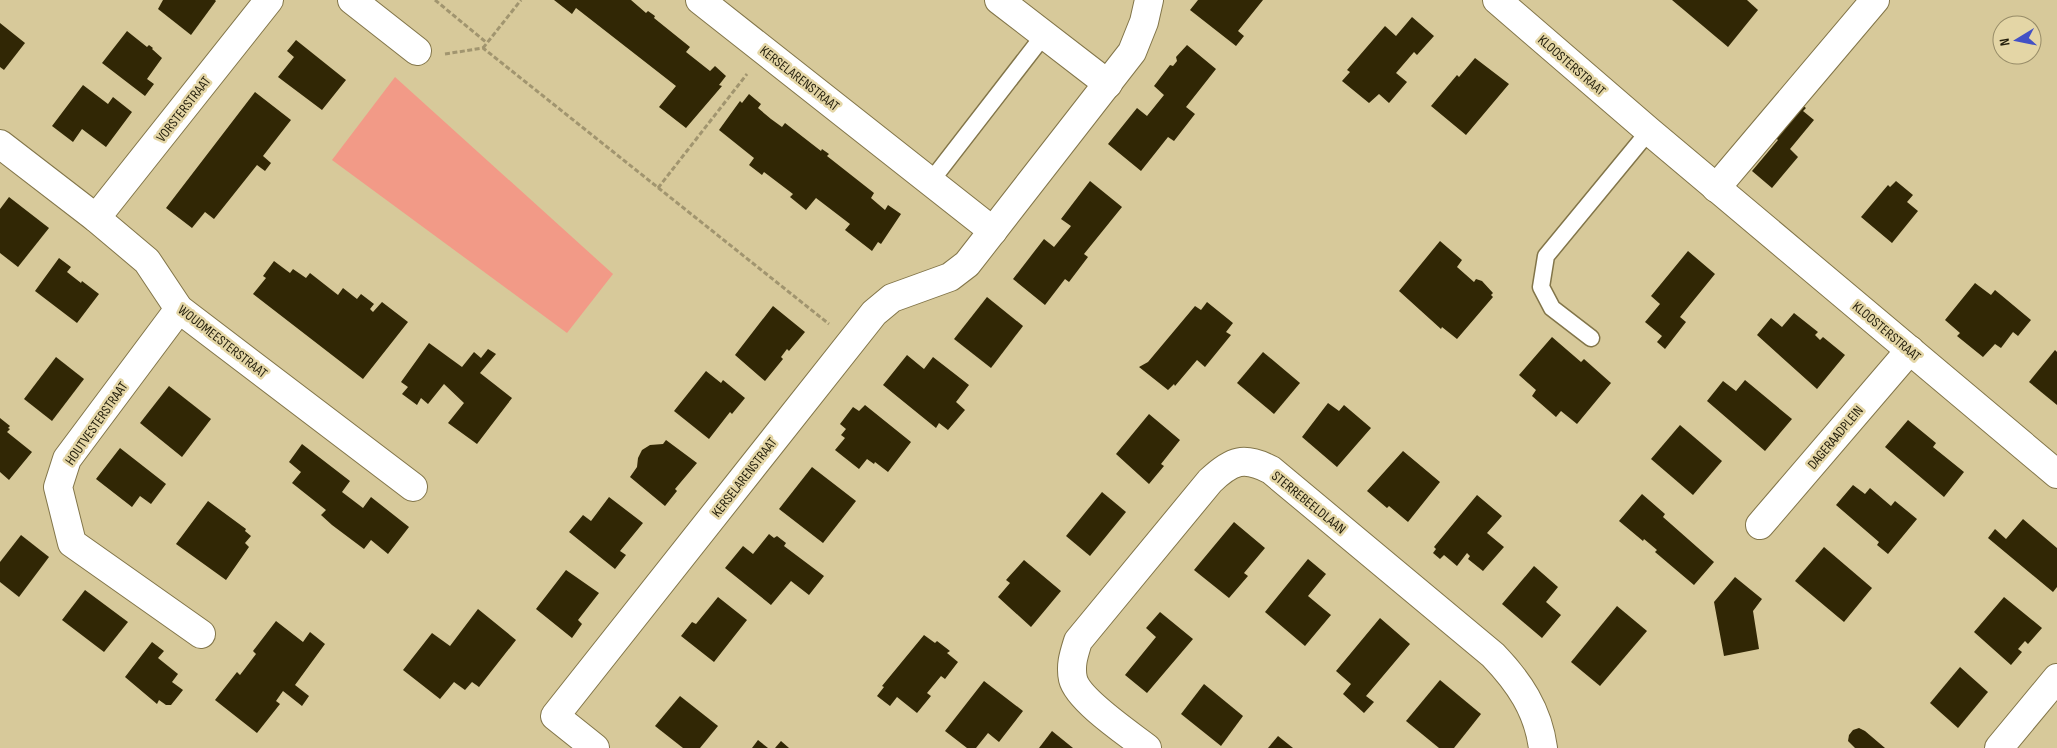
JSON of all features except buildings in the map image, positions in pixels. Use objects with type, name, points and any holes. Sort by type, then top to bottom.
[{"type":"street","name":"VORSTERSTRAAT","points":[[96,218],[269,0]]},
{"type":"street","points":[[352,0],[417,51]]},
{"type":"street","name":"KERSELARENSTRAAT","points":[[700,0],[993,231]]},
{"type":"street","points":[[999,0],[1108,84]]},
{"type":"street","name":"KERSELARENSTRAAT","points":[[595,748],[555,716],[874,313],[892,298],[950,277],[968,264],[1132,52],[1144,22],[1149,0]]},
{"type":"street","name":"KLOOSTERSTRAAT","points":[[1497,0],[1716,188],[2057,474]]},
{"type":"street","points":[[1716,188],[1874,0]]},
{"type":"street","name":"WOUDMEESTERSTRAAT","points":[[0,144],[148,261],[179,309],[413,487]]},
{"type":"street","name":"HOUTVESTERSTRAAT","points":[[179,309],[67,459],[58,487],[72,543],[200,634]]},
{"type":"street","name":"DAGERAADPLEIN","points":[[1760,525],[1910,350]]},
{"type":"street","name":"STERREBEELDLAAN","points":[[1147,748],[1083,697],[1073,681],[1072,661],[1078,641],[1210,481],[1223,468],[1238,462],[1255,462],[1271,470],[1493,655],[1510,673],[1527,698],[1541,731],[1543,748]]},
{"type":"street","points":[[1999,748],[2057,678]]},
{"type":"lane","points":[[930,181],[1044,35]]},
{"type":"lane","points":[[1591,338],[1552,308],[1544,294],[1541,286],[1546,256],[1649,131]]},
{"type":"path","points":[[436,0],[487,43]]},
{"type":"path","points":[[417,51],[426,55],[483,48],[521,0]]},
{"type":"path","points":[[483,48],[851,342]]},
{"type":"path","points":[[658,188],[765,51]]},
{"type":"shaded area","points":[[395,77],[613,274],[567,333],[332,160]]}]
